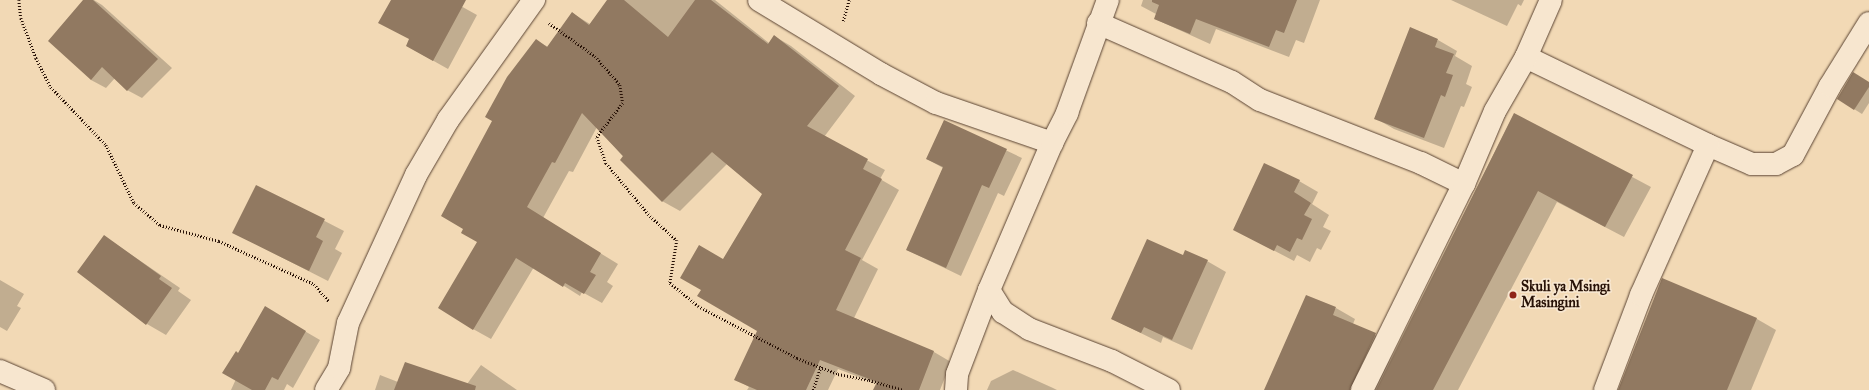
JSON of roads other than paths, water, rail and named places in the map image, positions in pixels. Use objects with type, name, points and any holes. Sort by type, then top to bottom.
[{"type":"street","points":[[759,0],[881,74],[936,103],[1052,143]]},
{"type":"street","points":[[956,390],[957,374],[989,290],[1052,143],[1067,113],[1098,23],[1108,0]]},
{"type":"street","points":[[1362,390],[1464,184],[1495,111],[1526,57],[1551,0]]},
{"type":"street","points":[[326,390],[339,368],[348,323],[416,175],[448,120],[525,3]]},
{"type":"street","points":[[1098,23],[1232,82],[1260,100],[1421,163],[1464,184]]},
{"type":"street","points":[[1526,57],[1708,145],[1752,164],[1776,164],[1794,155],[1830,86],[1869,23]]},
{"type":"street","points":[[1605,390],[1641,295],[1708,145]]},
{"type":"street","points":[[989,290],[1003,312],[1029,329],[1112,361],[1169,390]]},
{"type":"street","points":[[0,371],[44,390]]},
{"type":"place","name":"Skuli ya Msingi Masingini","points":[[1513,295]]}]
